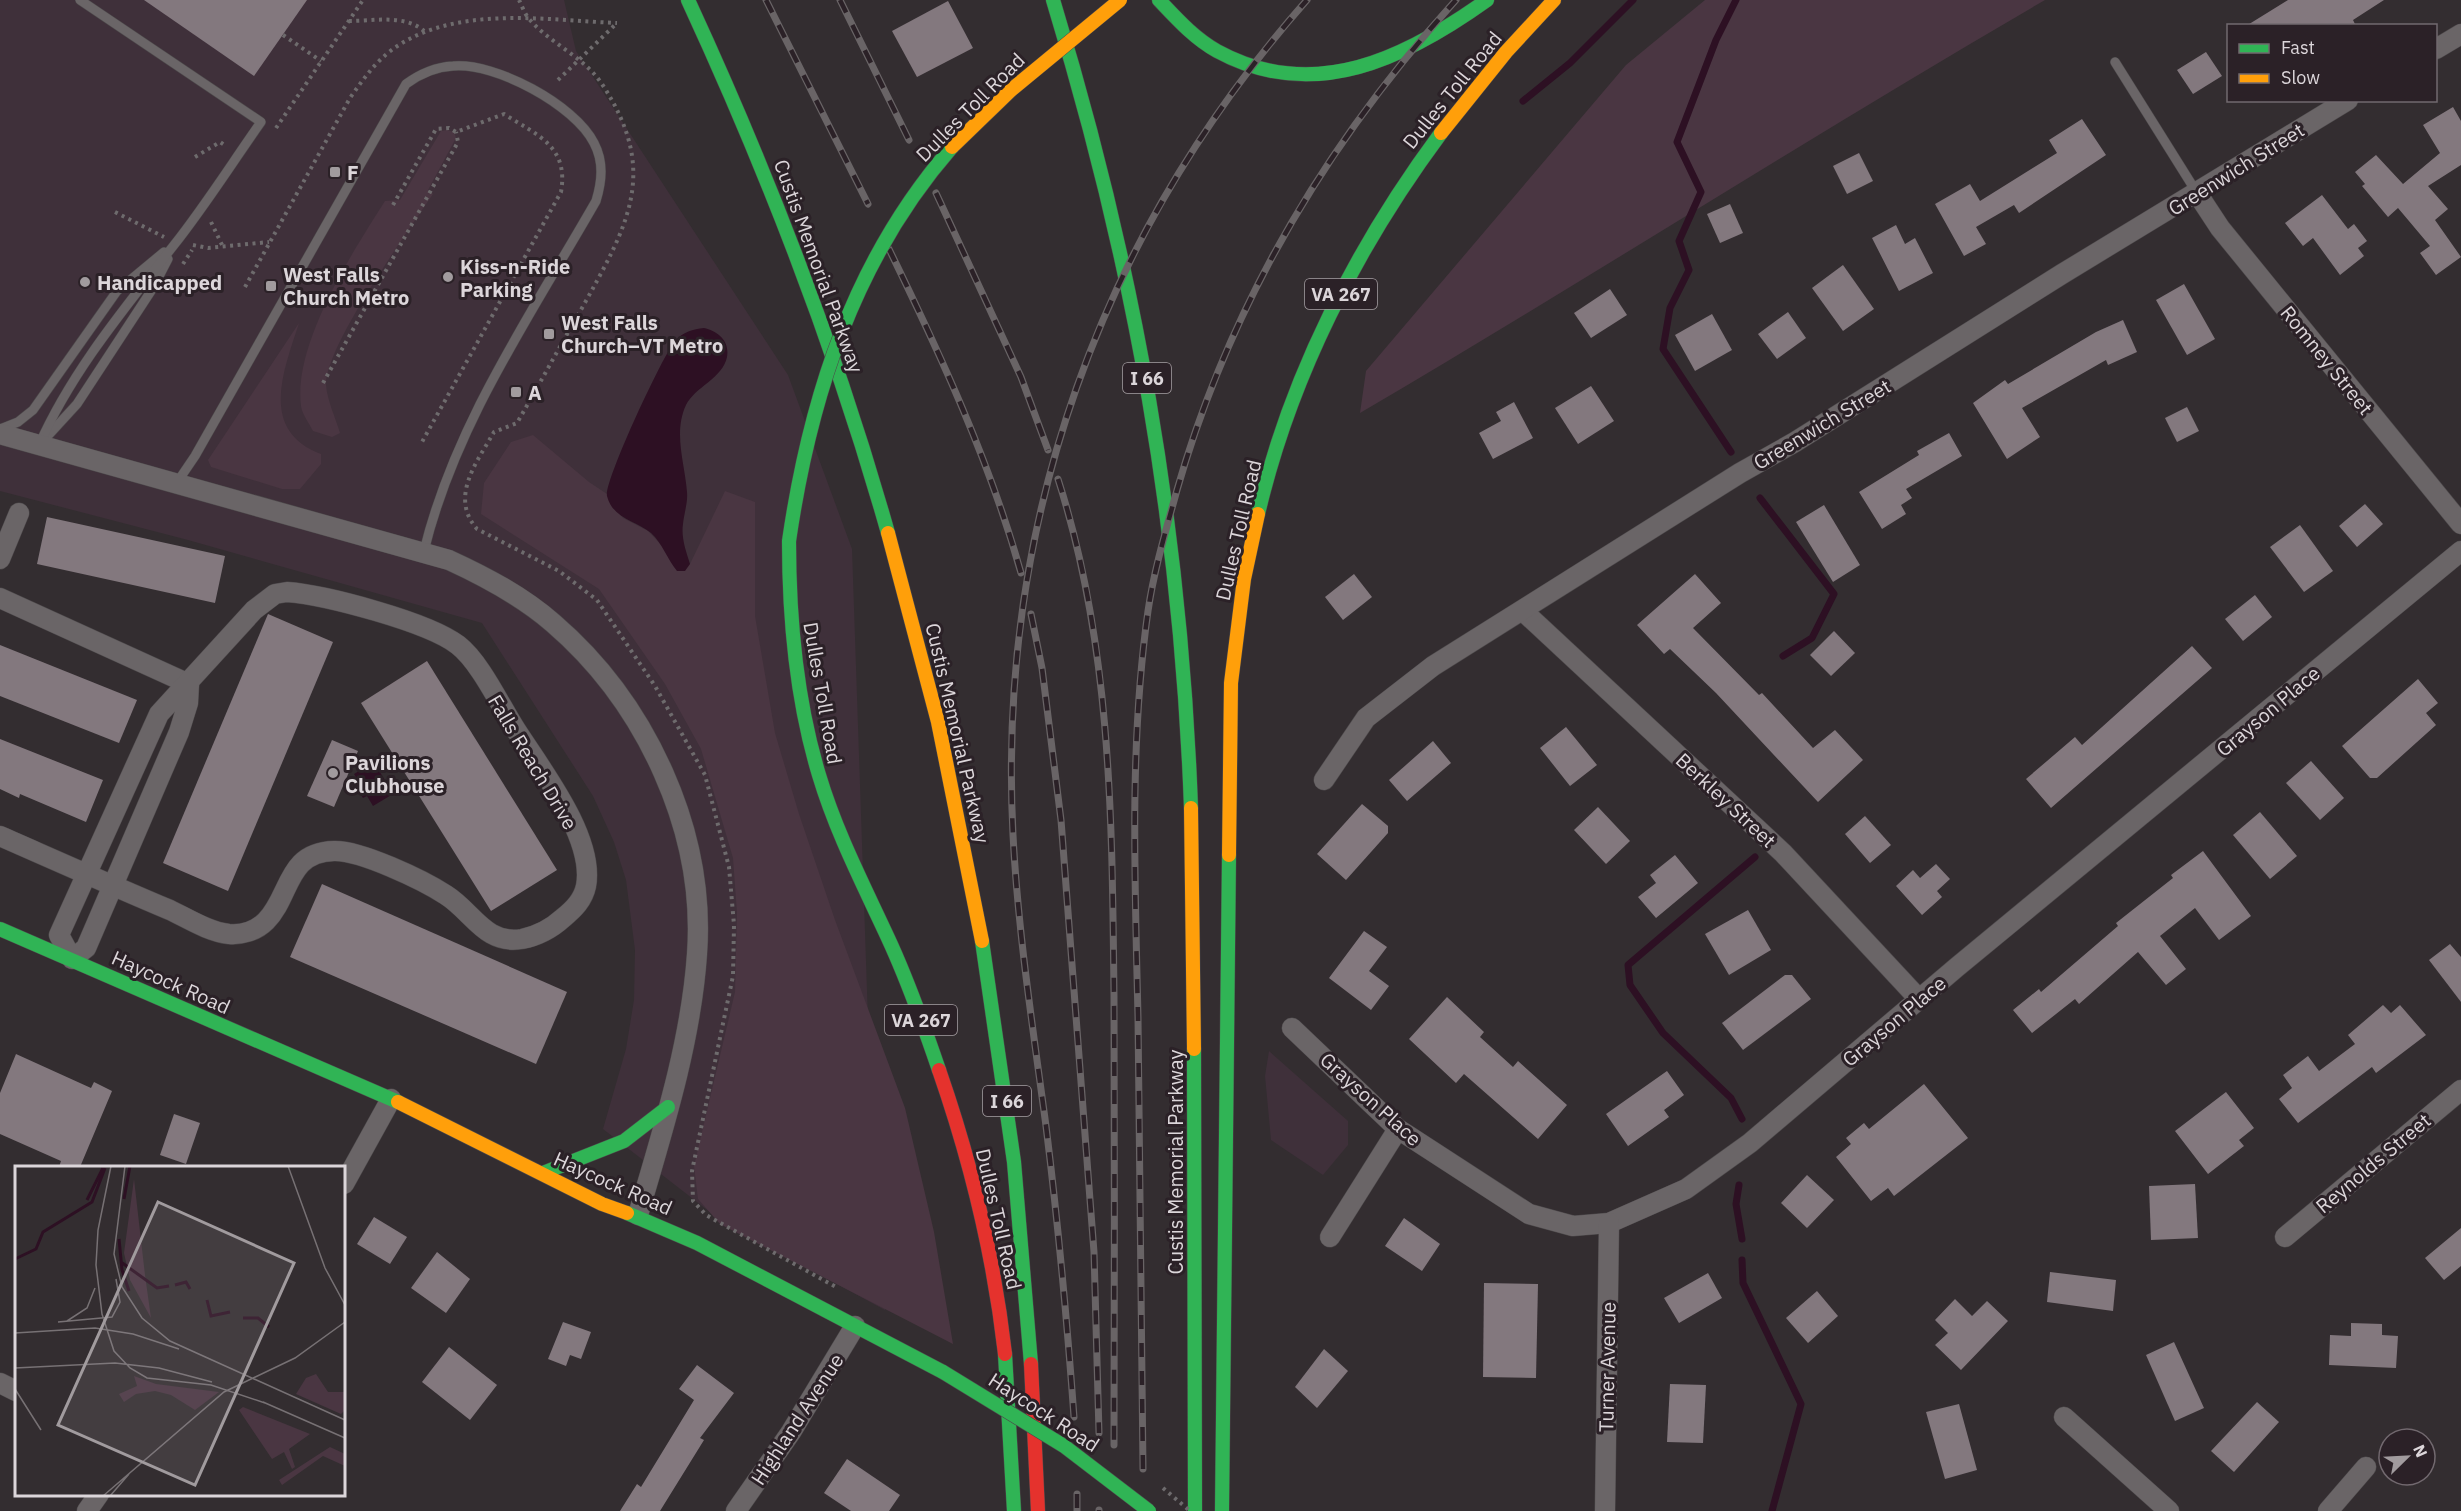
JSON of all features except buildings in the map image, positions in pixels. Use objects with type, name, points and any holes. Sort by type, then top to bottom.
[{"type":"main road","name":"Custis Memorial Parkway","points":[[688,0],[752,140],[827,338],[867,463],[911,615],[950,782],[979,922],[1001,1057],[1017,1186],[1030,1338],[1038,1511]]},
{"type":"main road","name":"Custis Memorial Parkway","points":[[1053,0],[1093,133],[1136,316],[1157,433],[1183,659],[1194,857],[1195,1511]]},
{"type":"main road","name":"Dulles Toll Road","points":[[1014,1511],[1008,1382],[1003,1333],[980,1210],[950,1102],[919,1015],[841,837],[814,760],[793,657],[788,595],[789,542],[794,502],[810,426],[835,342],[889,233],[926,178],[978,121],[1032,71],[1120,0]]},
{"type":"main road","points":[[1159,0],[1180,25],[1215,52],[1255,69],[1292,75],[1356,68],[1400,53],[1444,31],[1487,0]]},
{"type":"main road","name":"Dulles Toll Road","points":[[1222,1511],[1231,683],[1241,600],[1257,518],[1293,400],[1342,291],[1380,220],[1452,117],[1554,0]]},
{"type":"main road","points":[[776,246],[827,338]]},
{"type":"main road","name":"Haycock Road","points":[[0,929],[391,1099],[602,1204],[638,1215],[738,1263],[786,1291],[943,1372],[1037,1428],[1092,1466],[1149,1511]]},
{"type":"main road","points":[[543,1173],[616,1148],[638,1134],[668,1107]]},
{"type":"street","points":[[2437,48],[2461,33]]},
{"type":"street","name":"Greenwich Street","points":[[1324,780],[1366,718],[1433,666],[1740,473],[1834,418],[2062,274],[2345,102]]},
{"type":"street","name":"Romney Street","points":[[2197,193],[2220,228],[2461,524]]},
{"type":"street","points":[[0,434],[175,485],[424,551],[484,576],[553,623],[577,646],[620,699],[646,738],[666,780],[678,809],[691,858],[697,903],[697,942],[691,1013],[638,1215]]},
{"type":"street","points":[[0,559],[19,513]]},
{"type":"street","name":"Grayson Place","points":[[1292,1028],[1398,1129],[1529,1214],[1573,1226],[1609,1223],[1686,1189],[1750,1143],[1918,999],[2461,551]]},
{"type":"street","name":"Falls Reach Drive","points":[[0,836],[88,874],[113,886],[219,931],[240,933],[260,927],[268,919],[292,874],[309,857],[328,852],[350,852],[439,891],[459,905],[484,930],[498,938],[511,940],[540,933],[558,922],[576,906],[586,888],[587,873],[584,855],[554,790],[468,654],[441,635],[367,609],[288,592],[275,594],[254,610],[189,684],[159,714],[88,874],[59,935],[72,959]]},
{"type":"street","points":[[0,598],[189,684],[183,722],[86,948],[72,959]]},
{"type":"street","name":"Berkley Street","points":[[1523,610],[1783,853],[1918,999]]},
{"type":"street","name":"Reynolds Street","points":[[2285,1237],[2461,1090]]},
{"type":"street","points":[[345,1183],[391,1099]]},
{"type":"street","points":[[1330,1237],[1398,1129]]},
{"type":"street","name":"Turner Avenue","points":[[1605,1511],[1609,1223]]},
{"type":"street","name":"Highland Avenue","points":[[736,1511],[797,1423],[855,1326]]},
{"type":"street","points":[[0,1383],[15,1390]]},
{"type":"street","points":[[2064,1417],[2169,1511]]},
{"type":"street","points":[[2328,1511],[2366,1467]]},
{"type":"street","points":[[87,1511],[98,1496]]},
{"type":"lane","points":[[39,445],[56,406],[76,375],[126,303],[176,244],[261,122],[80,0]]},
{"type":"lane","points":[[2115,62],[2197,193]]},
{"type":"lane","points":[[175,485],[195,456],[406,84],[432,69],[455,65],[483,70],[538,92],[566,112],[585,130],[594,143],[601,161],[602,181],[596,201],[472,419],[434,512],[424,551]]},
{"type":"lane","points":[[0,429],[18,422],[33,410],[117,291],[141,269],[176,244]]},
{"type":"lane","points":[[39,445],[77,404],[153,288],[176,244]]},
{"type":"path","points":[[519,0],[529,19],[600,80],[624,122],[631,145],[633,171],[630,209],[616,248],[517,423],[494,432],[471,473],[464,500],[471,522],[477,529],[559,571],[597,600]]},
{"type":"path","points":[[245,286],[365,76],[388,52],[424,32],[478,21],[529,19],[617,23],[558,80]]},
{"type":"path","points":[[349,21],[398,20],[417,25],[424,32]]},
{"type":"path","points":[[283,35],[321,61]]},
{"type":"path","points":[[422,442],[561,192],[562,165],[554,150],[543,139],[504,114],[456,132]]},
{"type":"path","points":[[322,383],[458,142],[456,132],[449,128],[436,129],[393,205]]},
{"type":"path","points":[[115,212],[176,244],[208,248],[270,242]]},
{"type":"path","points":[[211,222],[223,246]]},
{"type":"path","points":[[693,1201],[706,1215],[838,1288]]},
{"type":"shaded area","points":[[0,0],[564,0],[576,51],[788,375],[852,549],[868,1020],[916,1229],[885,1310],[724,1223],[603,1129],[626,1049],[634,1000],[635,950],[626,880],[614,842],[593,796],[482,623],[188,540],[0,491]]},
{"type":"shaded area","points":[[1705,0],[2045,0],[1360,413],[1366,371],[1626,65]]},
{"type":"shaded area","points":[[441,131],[454,132],[456,138],[428,190],[433,194],[370,288],[329,367],[327,391],[340,433],[332,437],[313,431],[301,406],[301,382],[306,355],[315,328],[342,272],[385,201],[400,200]]},
{"type":"shaded area","points":[[299,323],[283,379],[282,414],[289,430],[301,443],[321,454],[321,464],[300,489],[282,489],[211,467],[208,460]]},
{"type":"shaded area","points":[[704,328],[714,331],[721,337],[726,346],[727,357],[715,377],[690,399],[682,416],[680,437],[687,496],[683,534],[690,564],[685,571],[677,571],[655,537],[614,510],[607,496],[624,444],[647,392],[669,351],[681,335]]},
{"type":"shaded area","points":[[533,435],[589,482],[607,494],[610,502],[623,518],[648,531],[664,548],[690,564],[725,491],[755,502],[755,616],[775,733],[799,814],[835,920],[905,1108],[934,1232],[953,1344],[720,1224],[698,1199],[694,1166],[735,992],[737,913],[733,858],[701,749],[665,684],[599,589],[481,514],[484,483],[511,442]]},
{"type":"shaded area","points":[[374,762],[393,794],[373,806],[367,796],[363,798],[356,787],[360,784],[354,774]]},
{"type":"shaded area","points":[[1269,1051],[1348,1121],[1348,1145],[1323,1175],[1271,1140],[1265,1076]]},
{"type":"waterway","points":[[1523,101],[1570,63],[1633,0]]},
{"type":"waterway","points":[[1731,452],[1663,349],[1670,308],[1689,270],[1679,241],[1701,192],[1677,142],[1716,40],[1736,0]]},
{"type":"waterway","points":[[1760,498],[1834,594],[1812,638],[1783,656]]},
{"type":"waterway","points":[[1742,1119],[1731,1098],[1663,1033],[1630,985],[1628,965],[1755,857]]},
{"type":"waterway","points":[[1739,1185],[1736,1204],[1742,1239]]},
{"type":"waterway","points":[[1742,1260],[1743,1283],[1801,1404],[1772,1511]]},
{"type":"railway","points":[[766,0],[868,204]]},
{"type":"railway","points":[[840,0],[909,140]]},
{"type":"railway","points":[[1074,1417],[1058,1235],[1015,871],[1013,719],[1023,606],[1044,495],[1076,388],[1119,285],[1171,185],[1234,90],[1307,0]]},
{"type":"railway","points":[[1143,1469],[1135,814],[1142,661],[1154,580],[1177,490],[1199,422],[1225,355],[1255,291],[1288,229],[1365,110],[1456,0]]},
{"type":"railway","points":[[936,193],[1021,377],[1048,450]]},
{"type":"railway","points":[[889,249],[927,328],[979,448],[1021,573]]},
{"type":"railway","points":[[1058,479],[1076,542],[1089,606],[1099,670],[1110,800],[1114,996],[1114,1445]]},
{"type":"railway","points":[[1031,614],[1042,668],[1061,820],[1094,1252],[1099,1433]]},
{"type":"railway","points":[[1077,1494],[1077,1511]]},
{"type":"traffic: fast","points":[[688,0],[746,130],[798,262],[846,396],[888,533]]},
{"type":"traffic: fast","points":[[1053,0],[1108,200],[1149,400],[1165,500],[1177,601],[1186,704],[1191,808]]},
{"type":"traffic: fast","points":[[1159,0],[1193,34],[1217,51],[1253,66],[1289,74],[1324,73],[1358,67],[1392,56],[1424,40],[1487,0]]},
{"type":"traffic: fast","points":[[1258,514],[1288,413],[1330,314],[1381,221],[1441,133]]},
{"type":"traffic: fast","points":[[789,541],[810,434],[824,383],[842,332],[863,283],[888,236],[918,190],[952,147]]},
{"type":"traffic: fast","points":[[789,541],[790,601],[795,660],[805,718],[819,775],[842,837],[922,1020],[939,1070]]},
{"type":"traffic: fast","points":[[1222,1511],[1229,855]]},
{"type":"traffic: fast","points":[[0,929],[398,1102]]},
{"type":"traffic: fast","points":[[982,941],[1014,1162],[1031,1364]]},
{"type":"traffic: fast","points":[[1194,1049],[1195,1511]]},
{"type":"traffic: fast","points":[[543,1173],[624,1141],[668,1107]]},
{"type":"traffic: fast","points":[[627,1213],[697,1243],[943,1372]]},
{"type":"traffic: fast","points":[[1005,1354],[1014,1511]]},
{"type":"traffic: fast","points":[[943,1372],[1064,1446],[1149,1511]]},
{"type":"traffic: slow","points":[[952,147],[1011,90],[1120,0]]},
{"type":"traffic: slow","points":[[1441,133],[1506,52],[1554,0]]},
{"type":"traffic: slow","points":[[1229,855],[1231,683],[1244,579],[1258,514]]},
{"type":"traffic: slow","points":[[888,533],[938,722],[982,941]]},
{"type":"traffic: slow","points":[[1191,808],[1194,1049]]},
{"type":"traffic: slow","points":[[398,1102],[602,1204],[627,1213]]},
{"type":"traffic: jam","points":[[939,1070],[980,1210],[995,1282],[1005,1354]]},
{"type":"traffic: jam","points":[[1031,1364],[1038,1511]]},
{"type":"place","name":"F","points":[[335,172]]},
{"type":"place","name":"Kiss-n-Ride Parking","points":[[448,277]]},
{"type":"place","name":"Handicapped","points":[[85,282]]},
{"type":"place","name":"West Falls Church Metro","points":[[271,286]]},
{"type":"place","name":"West Falls Church–VT Metro","points":[[549,334]]},
{"type":"place","name":"A","points":[[516,392]]},
{"type":"place","name":"Pavilions Clubhouse","points":[[333,773]]}]
